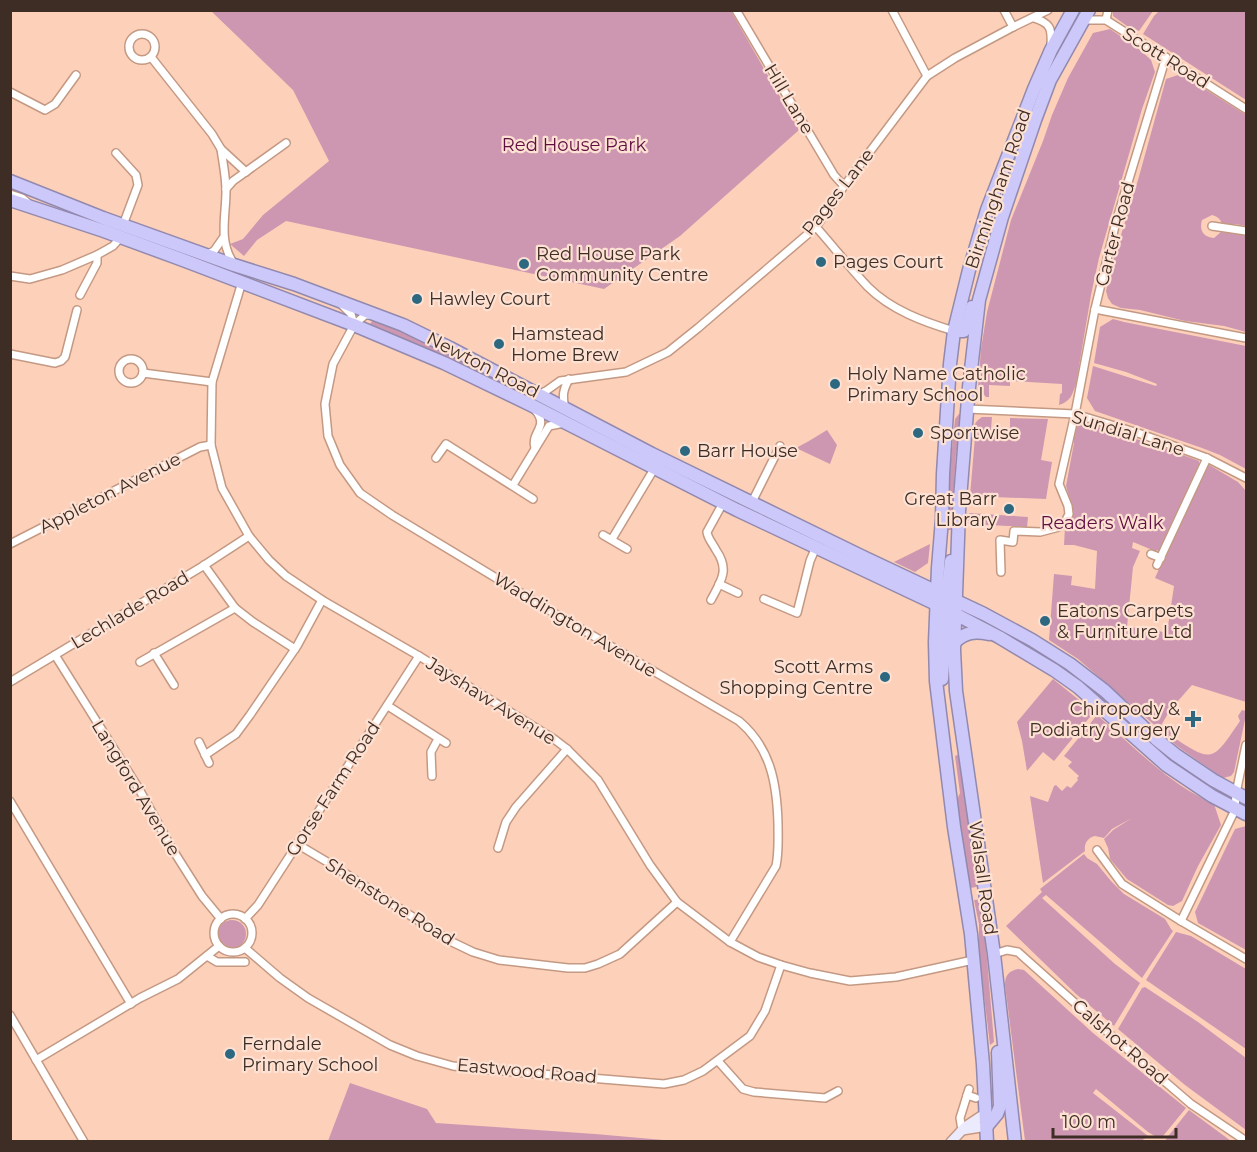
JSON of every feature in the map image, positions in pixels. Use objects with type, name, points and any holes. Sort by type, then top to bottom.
[{"type":"highway","name":"Birmingham Road","points":[[946,603],[947,407],[954,331],[987,210],[1051,50],[1073,10]]},
{"type":"highway","name":"Birmingham Road","points":[[946,603],[959,511],[979,300],[1002,217],[1050,80],[1085,15]]},
{"type":"highway","name":"Newton Road","points":[[10,181],[242,282],[444,363],[723,503],[816,547],[946,603]]},
{"type":"highway","name":"Newton Road","points":[[10,200],[206,255],[331,297],[403,325],[652,454],[873,562],[946,603]]},
{"type":"highway","points":[[954,331],[964,331],[967,326],[980,273],[987,267]]},
{"type":"highway","points":[[947,407],[967,409]]},
{"type":"highway","points":[[946,603],[1078,687],[1166,765],[1190,783],[1241,812]]},
{"type":"highway","points":[[946,603],[1043,647],[1070,664],[1105,691],[1176,755],[1213,780],[1241,795]]},
{"type":"highway","name":"Walsall Road","points":[[946,603],[955,642],[956,691],[986,890],[1015,1142]]},
{"type":"highway","name":"Walsall Road","points":[[946,603],[935,661],[939,716],[971,934],[987,1142]]},
{"type":"highway","points":[[955,642],[971,632],[999,637]]},
{"type":"highway","points":[[1035,659],[1031,652],[1034,647],[1037,645],[1043,647]]},
{"type":"highway","points":[[946,757],[949,748],[954,745],[964,748]]},
{"type":"highway","points":[[964,894],[986,890]]},
{"type":"highway","points":[[986,1120],[997,1114],[1000,1106],[998,1000]]},
{"type":"main road","points":[[951,1142],[962,1130],[986,1120]]},
{"type":"street","name":"Hill Lane","points":[[736,10],[834,176],[844,186]]},
{"type":"street","points":[[892,10],[927,76]]},
{"type":"street","points":[[1004,10],[1013,27]]},
{"type":"street","name":"Pages Lane","points":[[539,394],[560,381],[626,372],[668,352],[816,227],[927,76],[955,58],[1048,10]]},
{"type":"street","points":[[1106,20],[1108,10]]},
{"type":"street","name":"Scott Road","points":[[1085,15],[1106,20],[1246,109]]},
{"type":"street","points":[[1034,18],[1050,28],[1051,50]]},
{"type":"street","points":[[889,25],[898,21]]},
{"type":"street","points":[[144,33],[153,39],[155,49],[151,57],[140,60],[131,54],[129,44],[134,35],[144,33]]},
{"type":"street","points":[[151,57],[212,134],[221,149],[246,172]]},
{"type":"street","name":"Carter Road","points":[[1076,414],[1095,309],[1116,222],[1166,57]]},
{"type":"street","points":[[10,92],[45,110],[55,104],[76,75]]},
{"type":"street","points":[[226,189],[233,181],[286,143]]},
{"type":"street","points":[[221,149],[226,189],[224,236],[227,254],[234,265]]},
{"type":"street","points":[[10,276],[30,279],[62,270],[112,246],[122,231],[138,185],[136,175],[116,153]]},
{"type":"street","points":[[10,194],[22,198],[35,208]]},
{"type":"street","points":[[1212,226],[1246,231]]},
{"type":"street","points":[[816,227],[869,288],[896,308],[931,325],[954,331]]},
{"type":"street","points":[[206,255],[214,251],[224,236]]},
{"type":"street","points":[[80,295],[97,263],[97,255]]},
{"type":"street","name":"Jayshaw Avenue","points":[[242,282],[212,382],[211,445],[222,488],[249,536],[286,576],[567,749],[598,780],[650,865],[677,902],[730,942],[758,957],[781,965],[850,981],[896,977],[973,960]]},
{"type":"street","points":[[331,297],[351,314],[354,325],[366,315],[376,314]]},
{"type":"street","points":[[1095,309],[1246,338]]},
{"type":"street","points":[[10,354],[55,363],[61,361],[77,310]]},
{"type":"street","name":"Waddington Avenue","points":[[354,325],[333,364],[325,404],[328,436],[340,465],[360,493],[392,515],[554,613],[739,721],[757,742],[769,763],[775,784],[778,804],[778,854],[776,866],[769,879],[730,942]]},
{"type":"street","points":[[143,373],[212,382]]},
{"type":"street","points":[[566,408],[563,389],[569,379]]},
{"type":"street","points":[[531,405],[542,422],[534,439],[535,448]]},
{"type":"street","name":"Sundial Lane","points":[[967,409],[1076,414],[1138,432],[1208,458],[1246,478]]},
{"type":"street","points":[[1001,572],[1000,540],[1013,542],[1014,531],[1040,532],[1059,527],[1065,522],[1069,513],[1068,506],[1059,484],[1076,414]]},
{"type":"street","points":[[513,485],[549,426],[564,423]]},
{"type":"street","points":[[436,458],[446,444],[533,499]]},
{"type":"street","name":"Appleton Avenue","points":[[10,544],[200,447],[211,445]]},
{"type":"street","points":[[752,502],[780,446]]},
{"type":"street","points":[[1151,554],[1159,561],[1208,458]]},
{"type":"street","points":[[612,539],[654,469]]},
{"type":"street","points":[[711,600],[723,576],[724,565],[707,532],[723,503]]},
{"type":"street","points":[[1040,532],[1041,521]]},
{"type":"street","points":[[603,535],[627,549]]},
{"type":"street","name":"Lechlade Road","points":[[10,682],[249,536]]},
{"type":"street","points":[[764,599],[797,613],[810,561],[816,547]]},
{"type":"street","points":[[204,565],[235,608],[295,649]]},
{"type":"street","points":[[720,584],[738,594]]},
{"type":"street","points":[[205,755],[236,734],[295,649],[322,600]]},
{"type":"street","points":[[140,662],[235,608]]},
{"type":"street","points":[[154,653],[174,685]]},
{"type":"street","name":"Langford Avenue","points":[[55,655],[139,789],[171,847],[202,896],[221,919]]},
{"type":"street","name":"Gorse Farm Road","points":[[245,919],[258,905],[419,656]]},
{"type":"street","points":[[388,706],[446,743]]},
{"type":"street","points":[[432,776],[430,752],[438,738]]},
{"type":"street","points":[[199,742],[209,763]]},
{"type":"street","points":[[1181,921],[1241,812],[1246,745]]},
{"type":"street","points":[[498,848],[506,822],[516,807],[567,749]]},
{"type":"street","points":[[10,801],[131,1004]]},
{"type":"street","name":"Shenstone Road","points":[[297,844],[450,941],[473,952],[500,960],[568,968],[585,968],[598,964],[620,954],[677,902]]},
{"type":"street","points":[[1097,850],[1122,884],[1246,959]]},
{"type":"street","points":[[229,915],[237,915],[245,919],[251,930],[249,943],[245,948],[231,952],[219,946],[214,935],[217,923],[221,919],[229,915]]},
{"type":"street","points":[[36,1060],[178,979],[219,946]]},
{"type":"street","name":"Eastwood Road","points":[[245,948],[308,998],[390,1045],[417,1056],[453,1066],[664,1084],[684,1080],[703,1071],[750,1036],[765,1011],[781,965]]},
{"type":"street","name":"Calshot Road","points":[[994,954],[1007,950],[1018,952],[1191,1104],[1246,1141]]},
{"type":"street","points":[[207,956],[218,962],[245,962]]},
{"type":"street","points":[[10,1015],[84,1142]]},
{"type":"street","points":[[718,1060],[743,1089],[754,1092],[825,1098],[838,1091]]},
{"type":"street","points":[[962,1130],[960,1118],[968,1092],[976,1098]]},
{"type":"green space","points":[[1113,10],[1153,11],[1139,31],[1134,31],[1113,16]]},
{"type":"green space","name":"Red House Park","points":[[211,11],[731,11],[799,130],[680,236],[604,289],[286,221],[257,240],[244,256],[230,244],[243,239],[263,215],[329,161],[293,90]]},
{"type":"green space","points":[[1159,11],[1246,11],[1246,100],[1143,34]]},
{"type":"green space","points":[[1110,29],[1151,60],[1155,72],[1099,258],[1076,384],[1069,399],[1059,405],[1062,384],[1010,381],[1010,386],[989,385],[989,397],[986,397],[978,388],[981,349],[987,312],[1011,220],[1068,78],[1093,33]]},
{"type":"green space","points":[[1181,74],[1246,115],[1246,226],[1222,225],[1219,218],[1212,215],[1202,220],[1201,227],[1205,235],[1214,238],[1221,232],[1246,235],[1246,332],[1121,308],[1112,304],[1106,291],[1166,79]]},
{"type":"green space","points":[[1113,319],[1246,346],[1246,469],[1202,448],[1095,411],[1087,398],[1093,366],[1156,386],[1157,384],[1094,363],[1100,327]]},
{"type":"green space","points":[[373,320],[403,330],[765,514],[764,517],[471,371],[370,324]]},
{"type":"green space","points":[[959,414],[962,415],[963,423],[956,453],[951,530],[946,530],[955,419]]},
{"type":"green space","points":[[982,417],[992,417],[991,429],[1010,430],[1010,418],[1048,419],[1041,460],[1052,462],[1046,499],[970,496],[975,437],[972,437],[973,430]]},
{"type":"green space","name":"Readers Walk","points":[[1080,421],[1199,461],[1160,550],[1155,551],[1133,542],[1132,548],[1140,551],[1133,567],[1127,627],[1167,633],[1174,586],[1155,578],[1206,463],[1238,482],[1246,491],[1246,702],[1192,685],[1170,710],[1159,729],[1078,659],[1049,640],[1054,574],[1072,576],[1071,585],[1095,589],[1097,551],[1064,545],[1065,527],[1072,515],[1072,506],[1066,486],[1074,433]]},
{"type":"green space","points":[[827,430],[837,445],[830,464],[796,448],[809,441]]},
{"type":"green space","points":[[969,513],[1028,517],[1027,527],[968,524]]},
{"type":"green space","points":[[930,544],[928,563],[915,572],[894,562]]},
{"type":"green space","points":[[1043,653],[1074,673],[1230,796],[1229,799],[1167,759],[1073,675],[1041,655]]},
{"type":"green space","points":[[1053,679],[1094,712],[1054,761],[1043,752],[1027,771],[1017,722]]},
{"type":"green space","points":[[1242,710],[1246,711],[1246,715],[1234,772],[1231,776],[1221,777],[1163,734],[1170,725],[1173,726],[1174,730],[1170,735],[1195,751],[1211,754],[1217,751],[1231,735],[1240,721],[1238,716]]},
{"type":"green space","points":[[1097,715],[1181,786],[1214,804],[1221,825],[1182,901],[1173,906],[1127,879],[1110,859],[1104,839],[1113,830],[1132,818],[1112,829],[1104,838],[1095,836],[1090,838],[1085,851],[1043,883],[1030,796],[1048,802],[1054,786],[1056,785],[1062,791],[1067,786],[1071,788],[1078,780],[1079,776],[1068,766],[1072,762],[1064,756]]},
{"type":"green space","points":[[960,754],[979,884],[970,888],[956,802],[960,793],[955,756]]},
{"type":"green space","points":[[1246,826],[1246,950],[1198,923],[1195,912],[1235,829]]},
{"type":"green space","points":[[1084,854],[1097,864],[1124,894],[1165,919],[1173,931],[1142,978],[1046,895],[1042,898],[1115,964],[1140,983],[1114,1026],[1076,994],[1006,926],[1042,892],[1040,889]]},
{"type":"green space","points":[[982,899],[994,1042],[990,1045],[979,954],[979,924],[974,900]]},
{"type":"green space","points":[[232,920],[242,924],[246,934],[242,944],[232,948],[222,944],[218,934],[222,924]]},
{"type":"green space","points":[[1176,932],[1191,936],[1246,969],[1246,1049],[1146,980]]},
{"type":"green space","points":[[1018,969],[1024,970],[1093,1033],[1186,1108],[1163,1136],[1158,1138],[1148,1132],[1096,1089],[1093,1093],[1148,1136],[1140,1142],[1025,1141],[1005,985],[1008,974]]},
{"type":"green space","points":[[1145,987],[1198,1022],[1246,1058],[1246,1130],[1185,1085],[1118,1029],[1142,988]]},
{"type":"green space","points":[[350,1083],[427,1109],[436,1123],[675,1141],[328,1141]]},
{"type":"green space","points":[[1189,1110],[1231,1141],[1166,1141]]},
{"type":"place","name":"Pages Court","points":[[821,262]]},
{"type":"place","name":"Red House Park Community Centre","points":[[524,264]]},
{"type":"place","name":"Hawley Court","points":[[417,299]]},
{"type":"place","name":"Hamstead Home Brew","points":[[499,344]]},
{"type":"place","name":"Holy Name Catholic Primary School","points":[[835,384]]},
{"type":"place","name":"Sportwise","points":[[918,433]]},
{"type":"place","name":"Barr House","points":[[685,451]]},
{"type":"place","name":"Great Barr Library","points":[[1009,509]]},
{"type":"place","name":"Eatons Carpets & Furniture Ltd","points":[[1045,621]]},
{"type":"place","name":"Scott Arms Shopping Centre","points":[[885,677]]},
{"type":"place","name":"Chiropody & Podiatry Surgery","points":[[1193,719]]},
{"type":"place","name":"Ferndale Primary School","points":[[230,1054]]}]
